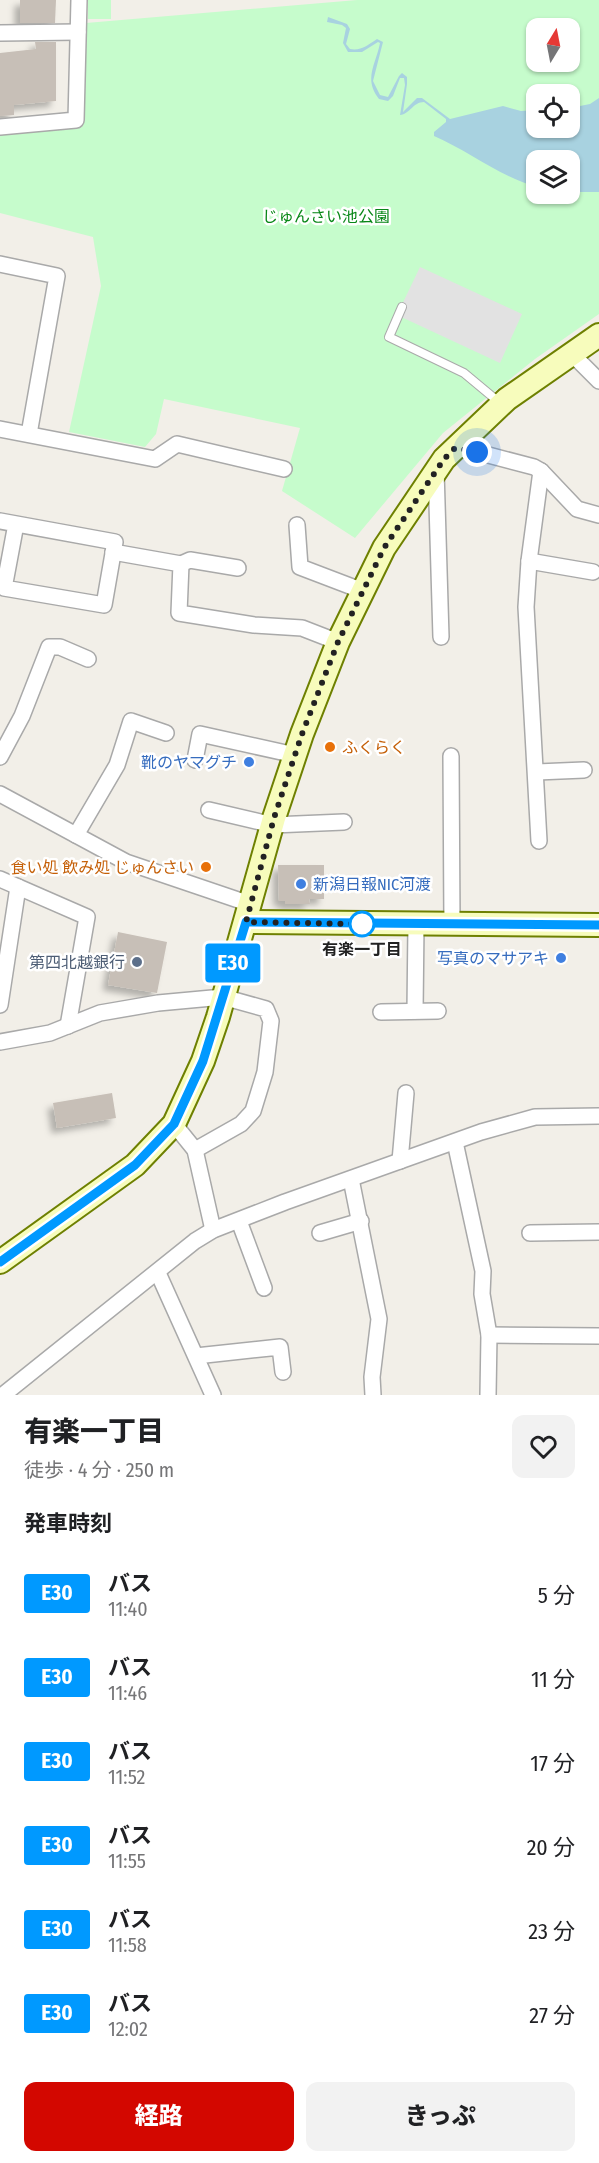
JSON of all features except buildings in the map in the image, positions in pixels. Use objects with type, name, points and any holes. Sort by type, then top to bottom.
[{"type":"street","points":[[0,127],[76,120],[79,0]]},
{"type":"street","points":[[0,33],[78,32]]},
{"type":"street","points":[[0,264],[57,276],[28,434]]},
{"type":"street","points":[[0,1262],[135,1165],[174,1124],[203,1061],[295,755],[338,642],[384,548],[436,470],[455,448],[502,405],[599,335]]},
{"type":"street","points":[[572,354],[599,381]]},
{"type":"street","points":[[0,429],[154,459],[177,444],[284,470]]},
{"type":"street","points":[[455,448],[534,467],[542,471],[577,509],[599,515]]},
{"type":"street","points":[[436,470],[441,637]]},
{"type":"street","points":[[539,841],[537,772],[526,607],[529,561],[542,471]]},
{"type":"street","points":[[0,521],[115,542],[104,605],[4,588],[16,524]]},
{"type":"street","points":[[297,525],[300,567],[363,591]]},
{"type":"street","points":[[113,552],[181,564],[190,560],[238,568]]},
{"type":"street","points":[[529,561],[593,572]]},
{"type":"street","points":[[181,564],[179,613],[254,625],[302,628],[338,642]]},
{"type":"street","points":[[0,757],[22,716],[49,647],[60,647],[88,659]]},
{"type":"street","points":[[76,835],[117,765],[131,721],[166,733]]},
{"type":"street","points":[[195,760],[200,734],[295,755]]},
{"type":"street","points":[[451,756],[452,924]]},
{"type":"street","points":[[537,772],[584,770]]},
{"type":"street","points":[[0,794],[126,862],[248,913],[416,924],[599,925]]},
{"type":"street","points":[[209,810],[273,825],[344,822]]},
{"type":"street","points":[[0,879],[87,917],[68,1026]]},
{"type":"street","points":[[0,1005],[18,887]]},
{"type":"street","points":[[415,1011],[416,924]]},
{"type":"street","points":[[0,1042],[50,1033],[99,1013],[158,1003],[223,998],[266,1009],[271,1022],[265,1072],[253,1111],[241,1124],[195,1150]]},
{"type":"street","points":[[381,1012],[438,1011]]},
{"type":"street","points":[[400,1161],[406,1093]]},
{"type":"street","points":[[3,1395],[158,1273],[195,1241],[213,1230],[400,1161],[535,1117],[599,1116]]},
{"type":"street","points":[[174,1124],[195,1150],[213,1230]]},
{"type":"street","points":[[455,1142],[483,1271],[482,1294],[489,1335],[488,1395]]},
{"type":"street","points":[[351,1179],[379,1319],[372,1377],[373,1395]]},
{"type":"street","points":[[239,1221],[264,1288]]},
{"type":"street","points":[[320,1233],[361,1221]]},
{"type":"street","points":[[530,1233],[599,1232]]},
{"type":"street","points":[[158,1273],[213,1395]]},
{"type":"street","points":[[489,1335],[599,1336]]},
{"type":"street","points":[[196,1356],[280,1347],[283,1371]]},
{"type":"lane","points":[[402,308],[388,337],[464,373],[502,405]]},
{"type":"green space","points":[[88,0],[111,0],[111,19],[88,19]]},
{"type":"green space","name":"じゅんさい池公園","points":[[357,0],[599,0],[599,314],[535,359],[443,433],[355,538],[282,491],[300,428],[164,399],[156,434],[145,447],[69,432],[101,286],[93,237],[0,213],[0,135],[83,126],[86,23]]},
{"type":"shaded area","points":[[420,267],[522,314],[500,363],[397,315]]},
{"type":"water","points":[[328,17],[347,24],[350,29],[346,44],[350,49],[361,48],[377,39],[383,42],[373,81],[380,95],[388,97],[399,76],[402,73],[407,77],[403,112],[417,98],[422,98],[450,119],[503,106],[526,111],[526,138],[580,138],[580,106],[590,104],[599,98],[599,192],[580,192],[580,150],[526,150],[526,184],[434,136],[434,132],[446,122],[446,119],[424,102],[400,115],[404,78],[400,78],[393,96],[388,101],[379,99],[372,85],[372,71],[380,43],[362,52],[348,52],[343,43],[346,28],[327,22]]},
{"type":"bus line","name":"E30","points":[[0,1262],[135,1165],[174,1124],[203,1061],[246,922],[599,925]]},
{"type":"place","name":"ふくらく","points":[[330,747]]},
{"type":"place","name":"靴のヤマグチ","points":[[249,762]]},
{"type":"place","name":"食い処 飲み処 じゅんさい","points":[[206,867]]},
{"type":"place","name":"新潟日報NIC河渡","points":[[301,884]]},
{"type":"place","name":"有楽一丁目","points":[[362,924]]},
{"type":"place","name":"写真のマサアキ","points":[[561,958]]},
{"type":"place","name":"第四北越銀行","points":[[137,962]]},
{"type":"route","points":[[362,924],[246,922],[274,818],[302,734],[338,642],[384,548],[444,459],[455,448],[477,452]]}]
